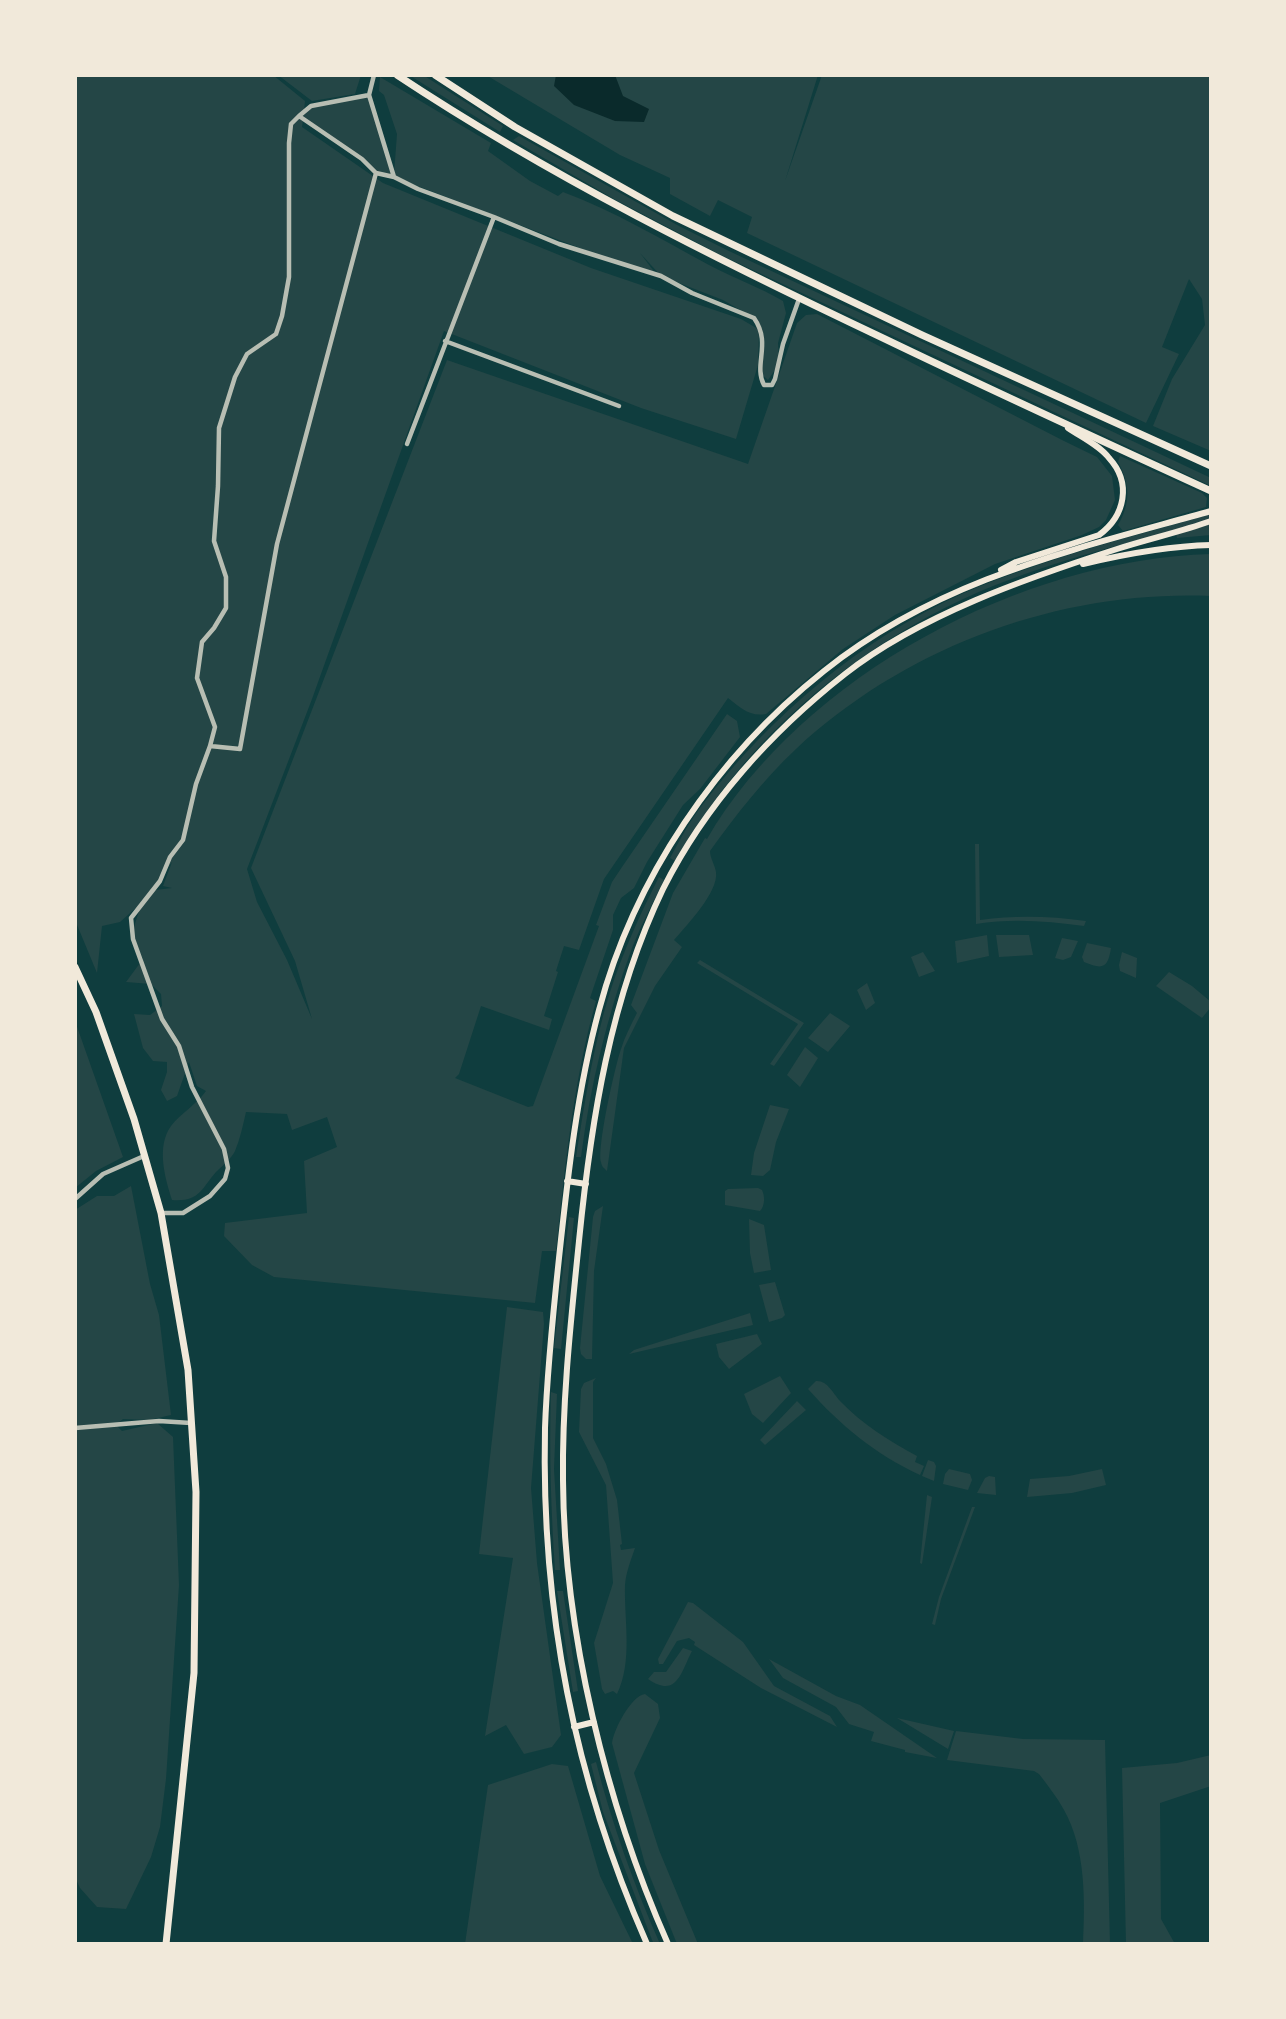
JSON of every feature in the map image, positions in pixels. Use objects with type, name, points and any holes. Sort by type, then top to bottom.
[{"type":"main road","points":[[397,75],[459,116],[664,231],[799,299],[1211,491]]},
{"type":"main road","points":[[435,75],[515,127],[673,216],[922,335],[1211,466]]},
{"type":"main road","points":[[647,1944],[590,1793],[573,1727],[557,1640],[552,1581],[545,1428],[549,1368],[576,1112],[599,1007],[632,916],[681,828],[726,768],[776,714],[821,673],[861,643],[907,615],[1016,562],[1099,535],[1118,517],[1124,494],[1118,470],[1110,458],[1099,449],[1059,422]]},
{"type":"main road","points":[[984,579],[1072,549],[1211,511]]},
{"type":"main road","points":[[668,1944],[634,1858],[594,1722],[570,1580],[563,1483],[567,1370],[586,1184],[598,1097],[609,1043],[643,937],[689,844],[739,775],[805,707],[849,671],[881,650],[957,609],[1044,574],[1211,521]]},
{"type":"main road","points":[[1044,574],[1125,554],[1211,545]]},
{"type":"main road","points":[[660,864],[674,871]]},
{"type":"main road","points":[[75,967],[96,1013],[134,1119],[161,1213],[188,1370],[196,1492],[194,1673],[166,1944]]},
{"type":"main road","points":[[567,1181],[586,1184]]},
{"type":"main road","points":[[549,1368],[567,1370]]},
{"type":"main road","points":[[552,1581],[570,1580]]},
{"type":"main road","points":[[573,1727],[594,1722]]},
{"type":"street","points":[[374,75],[369,95],[394,177]]},
{"type":"street","points":[[161,1213],[183,1213],[210,1196],[225,1179],[228,1168],[224,1149],[192,1087],[179,1046],[162,1019],[133,939],[131,918],[160,881],[170,857],[183,839],[196,784],[211,746],[215,727],[197,678],[202,642],[226,608],[226,577],[214,541],[219,428],[235,377],[247,354],[276,334],[282,316],[289,277],[291,124],[311,106],[369,95]]},
{"type":"street","points":[[299,116],[362,159],[376,173],[394,177],[559,244],[661,276],[692,293],[754,318],[763,338],[760,373],[764,385],[772,384],[775,379],[783,344],[799,299]]},
{"type":"street","points":[[211,746],[240,749],[277,544],[376,173]]},
{"type":"street","points":[[407,444],[494,217]]},
{"type":"street","points":[[445,341],[619,406]]},
{"type":"street","points":[[75,1199],[103,1174],[144,1156]]},
{"type":"street","points":[[75,1428],[159,1421],[191,1423]]},
{"type":"shaded area","points":[[75,75],[273,75],[305,101],[304,110],[311,106],[369,95],[394,174],[397,134],[384,95],[379,91],[380,77],[491,143],[488,151],[530,181],[558,196],[563,192],[601,208],[783,301],[786,313],[778,343],[779,364],[768,380],[760,373],[763,356],[759,332],[758,365],[736,439],[641,408],[444,331],[312,699],[247,869],[257,902],[287,960],[312,1019],[295,961],[251,868],[447,360],[748,464],[797,323],[806,315],[817,314],[1097,457],[1112,476],[1115,500],[1106,520],[1099,527],[995,564],[895,615],[843,649],[766,714],[750,713],[728,698],[604,879],[579,950],[564,946],[544,1016],[552,1019],[549,1030],[481,1006],[459,1074],[455,1078],[528,1107],[533,1106],[599,926],[596,925],[612,882],[727,714],[737,721],[740,737],[700,789],[683,805],[634,888],[621,898],[613,915],[613,930],[590,998],[596,1001],[576,1094],[556,1251],[542,1251],[535,1303],[274,1277],[252,1265],[224,1236],[225,1223],[307,1213],[304,1161],[337,1147],[327,1117],[292,1130],[287,1114],[246,1112],[231,1157],[194,1197],[172,1200],[163,1163],[166,1134],[175,1121],[206,1091],[197,1086],[189,1062],[177,1096],[167,1101],[161,1090],[167,1062],[153,1061],[143,1048],[134,1014],[150,1015],[162,1006],[161,994],[151,984],[126,982],[143,959],[132,933],[139,911],[155,890],[172,888],[163,886],[172,862],[138,906],[120,922],[102,926],[97,973],[75,920]],"holes":[[[303,120],[362,159],[376,173],[394,177],[635,269],[656,274],[640,253],[661,276],[723,300],[754,318],[758,329],[741,319],[591,268],[383,183],[302,127]]]},
{"type":"shaded area","points":[[278,75],[361,75],[355,94],[312,101]]},
{"type":"shaded area","points":[[409,75],[423,75],[503,126],[500,132]]},
{"type":"shaded area","points":[[486,75],[818,75],[785,181],[822,75],[1211,75],[1211,451],[1153,426],[1172,379],[1205,325],[1202,299],[1189,279],[1162,347],[1179,354],[1146,423],[747,233],[752,217],[718,200],[710,216],[670,194],[670,178],[620,155]]},
{"type":"shaded area","points":[[556,75],[615,75],[623,96],[649,109],[644,122],[615,121],[574,105],[554,86]]},
{"type":"shaded area","points":[[519,136],[679,226],[1211,478],[1211,486],[719,254],[614,199],[513,140]]},
{"type":"shaded area","points":[[1120,456],[1202,493],[1207,498],[1206,507],[1123,531],[1118,525],[1127,501],[1127,486],[1118,462]]},
{"type":"shaded area","points":[[1211,514],[1211,521],[1124,544],[1009,580],[946,607],[911,626],[845,670],[785,720],[757,748],[724,788],[675,861],[670,858],[698,810],[758,740],[820,682],[890,633],[926,611],[994,581],[1086,550]]},
{"type":"shaded area","points":[[1211,524],[1211,535],[1177,538],[1176,534]]},
{"type":"shaded area","points":[[1211,554],[1211,596],[1154,597],[1098,603],[1043,615],[988,632],[936,654],[886,681],[840,713],[784,761],[750,798],[710,851],[716,880],[701,908],[674,940],[682,947],[655,986],[624,1048],[607,1171],[601,1162],[600,1154],[618,1058],[637,1013],[631,1005],[673,893],[705,838],[707,839],[749,780],[800,726],[859,678],[924,637],[994,603],[1066,578],[1139,561]]},
{"type":"shaded area","points":[[975,844],[979,844],[980,920],[1046,917],[1086,921],[1084,926],[1030,921],[976,924]]},
{"type":"shaded area","points":[[659,877],[664,880],[636,939],[607,1025],[594,1078],[581,1157],[576,1157],[586,1094],[604,1012],[620,962]]},
{"type":"shaded area","points":[[987,935],[989,956],[957,963],[955,941]]},
{"type":"shaded area","points":[[996,935],[1029,935],[1033,955],[999,957]]},
{"type":"shaded area","points":[[1062,938],[1078,941],[1071,957],[1063,960],[1055,958]]},
{"type":"shaded area","points":[[1087,943],[1111,948],[1104,965],[1096,966],[1084,962],[1082,957]]},
{"type":"shaded area","points":[[923,952],[935,971],[919,977],[911,957]]},
{"type":"shaded area","points":[[1122,952],[1137,958],[1136,978],[1120,971]]},
{"type":"shaded area","points":[[700,960],[804,1023],[774,1066],[770,1064],[798,1024],[697,963]]},
{"type":"shaded area","points":[[1169,972],[1211,1002],[1211,1007],[1202,1018],[1156,986]]},
{"type":"shaded area","points":[[867,983],[875,1003],[866,1010],[857,990]]},
{"type":"shaded area","points":[[830,1013],[850,1026],[828,1052],[808,1038]]},
{"type":"shaded area","points":[[75,1021],[123,1157],[96,1171],[75,1188]]},
{"type":"shaded area","points":[[805,1047],[818,1058],[800,1087],[787,1075]]},
{"type":"shaded area","points":[[770,1105],[789,1109],[776,1142],[770,1170],[763,1176],[751,1175],[754,1153]]},
{"type":"shaded area","points":[[131,1186],[150,1284],[159,1315],[171,1415],[149,1420],[123,1419],[116,1425],[122,1431],[157,1423],[173,1437],[179,1585],[166,1779],[160,1827],[151,1857],[126,1909],[97,1907],[80,1888],[75,1877],[75,1210],[97,1196],[114,1196]]},
{"type":"shaded area","points":[[728,1189],[762,1190],[764,1198],[760,1211],[725,1205],[725,1191]]},
{"type":"shaded area","points":[[603,1206],[594,1271],[592,1359],[586,1359],[580,1348],[593,1217],[595,1211]]},
{"type":"shaded area","points":[[569,1217],[574,1218],[561,1349],[554,1348]]},
{"type":"shaded area","points":[[749,1219],[764,1225],[771,1270],[754,1273],[750,1253]]},
{"type":"shaded area","points":[[775,1282],[785,1315],[769,1322],[759,1285]]},
{"type":"shaded area","points":[[507,1307],[543,1312],[531,1488],[537,1563],[561,1735],[552,1747],[524,1754],[506,1725],[485,1736],[513,1558],[479,1554]]},
{"type":"shaded area","points":[[750,1313],[753,1325],[629,1354],[634,1350]]},
{"type":"shaded area","points":[[757,1334],[762,1344],[729,1369],[719,1357],[716,1344]]},
{"type":"shaded area","points":[[780,1376],[791,1393],[763,1423],[752,1414],[744,1394]]},
{"type":"shaded area","points":[[596,1378],[593,1382],[593,1438],[606,1464],[617,1500],[621,1550],[635,1548],[626,1580],[625,1668],[617,1694],[613,1691],[605,1694],[602,1689],[594,1643],[613,1583],[606,1485],[579,1432],[581,1389],[584,1383]]},
{"type":"shaded area","points":[[816,1381],[827,1385],[848,1409],[867,1425],[917,1456],[915,1462],[924,1466],[920,1475],[888,1458],[846,1427],[808,1389]]},
{"type":"shaded area","points":[[551,1392],[557,1394],[554,1469],[560,1570],[555,1570],[552,1525]]},
{"type":"shaded area","points":[[797,1401],[806,1410],[765,1445],[760,1440]]},
{"type":"shaded area","points":[[928,1460],[936,1466],[934,1481],[922,1476]]},
{"type":"shaded area","points":[[949,1469],[970,1474],[972,1480],[968,1490],[943,1484]]},
{"type":"shaded area","points":[[1102,1469],[1106,1485],[1072,1493],[1027,1497],[1030,1479],[1069,1476]]},
{"type":"shaded area","points":[[995,1477],[996,1495],[977,1493],[985,1478]]},
{"type":"shaded area","points":[[927,1495],[932,1497],[922,1564],[920,1563]]},
{"type":"shaded area","points":[[972,1507],[975,1507],[941,1599],[935,1625],[932,1624],[939,1597]]},
{"type":"shaded area","points":[[557,1591],[563,1591],[578,1691],[573,1692]]},
{"type":"shaded area","points":[[688,1602],[693,1603],[743,1642],[774,1686],[830,1716],[837,1727],[761,1688],[694,1645],[695,1642],[689,1638],[677,1641],[663,1664],[659,1664],[658,1659]]},
{"type":"shaded area","points":[[683,1648],[692,1651],[677,1680],[666,1686],[648,1679],[654,1672],[666,1672]]},
{"type":"shaded area","points":[[769,1659],[836,1696],[860,1705],[937,1758],[905,1752],[871,1741],[874,1732],[849,1724],[836,1707],[783,1678]]},
{"type":"shaded area","points":[[645,1694],[658,1704],[660,1718],[634,1773],[659,1850],[698,1944],[677,1944],[645,1864],[612,1743],[624,1714],[634,1701]]},
{"type":"shaded area","points":[[897,1718],[954,1731],[948,1749]]},
{"type":"shaded area","points":[[956,1731],[1023,1739],[1105,1740],[1110,1944],[1083,1944],[1084,1893],[1077,1841],[1064,1810],[1039,1774],[1034,1771],[947,1760]]},
{"type":"shaded area","points":[[1211,1755],[1211,1786],[1160,1803],[1161,1919],[1175,1944],[1126,1944],[1122,1768],[1177,1763]]},
{"type":"shaded area","points":[[596,1762],[624,1854],[660,1944],[654,1944],[652,1940],[603,1812],[591,1764]]},
{"type":"shaded area","points":[[552,1764],[568,1766],[600,1876],[633,1944],[465,1944],[488,1785]]}]
